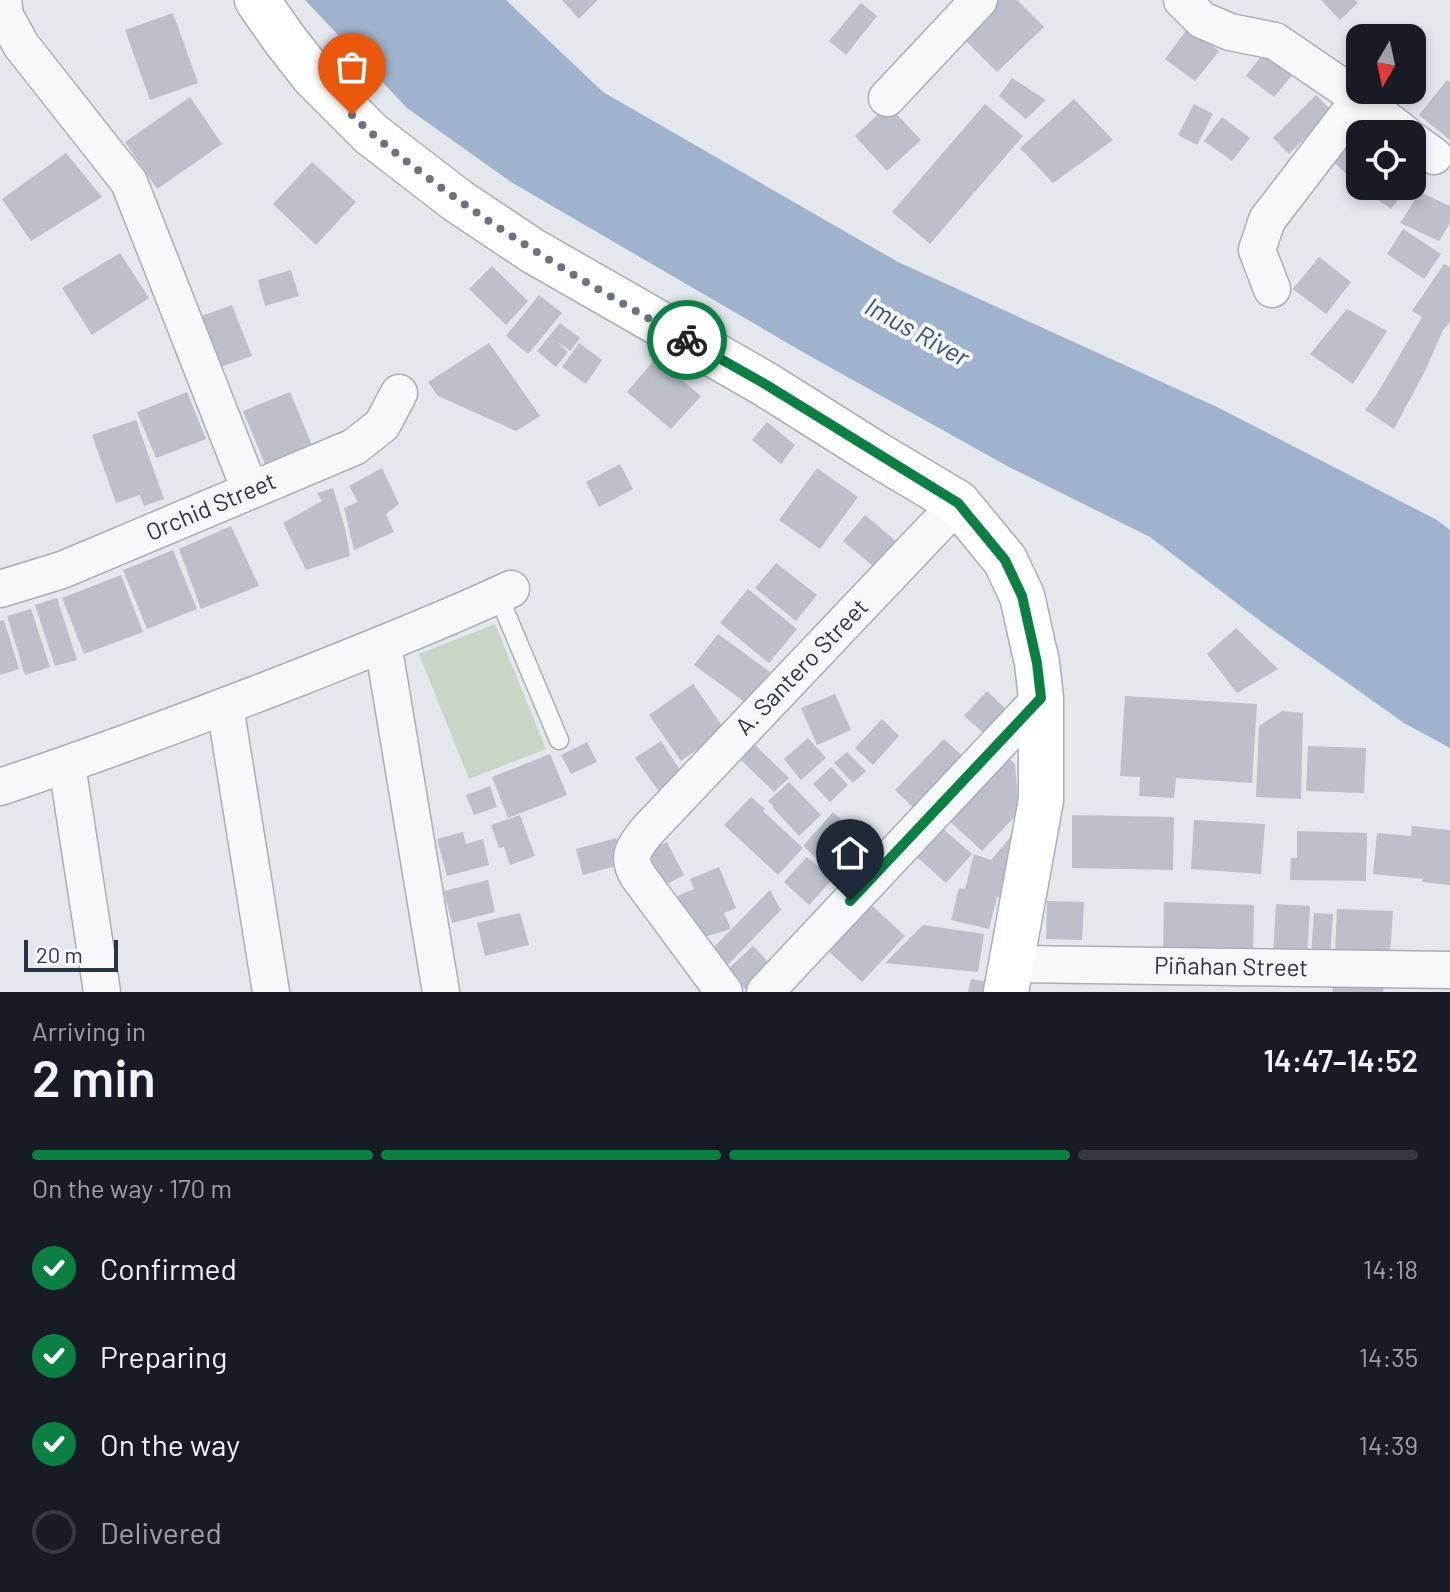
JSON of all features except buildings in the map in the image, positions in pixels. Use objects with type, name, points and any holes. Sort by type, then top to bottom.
[{"type":"main road","points":[[257,0],[314,77],[371,134],[458,201],[533,251],[765,384],[958,503],[1005,560],[1022,596],[1037,663],[1041,698],[1041,800],[1009,978]]},
{"type":"street","points":[[3,0],[5,16],[21,45],[129,182],[250,490]]},
{"type":"street","points":[[887,98],[979,0]]},
{"type":"street","points":[[1182,0],[1202,20],[1230,32],[1275,41],[1346,89]]},
{"type":"street","points":[[1272,289],[1257,250],[1267,220],[1356,104]]},
{"type":"street","points":[[1366,104],[1387,120]]},
{"type":"street","name":"Orchid Street","points":[[0,589],[62,570],[354,447],[382,425],[399,393]]},
{"type":"street","name":"A. Santero Street","points":[[724,992],[632,866],[634,849],[647,831],[958,503]]},
{"type":"street","points":[[0,787],[225,706],[504,592]]},
{"type":"street","points":[[383,644],[441,992]]},
{"type":"street","points":[[765,992],[1041,698]]},
{"type":"street","points":[[225,706],[271,992]]},
{"type":"street","points":[[67,765],[102,992]]},
{"type":"street","name":"Piñahan Street","points":[[1009,978],[1450,970]]},
{"type":"lane","points":[[504,592],[559,740]]},
{"type":"green space","points":[[495,624],[546,749],[469,779],[419,654]]},
{"type":"water","name":"Imus River","points":[[305,0],[506,0],[603,92],[898,262],[1217,407],[1437,520],[1450,530],[1450,748],[1404,723],[1263,623],[1150,537],[1009,467],[808,355],[511,182],[407,108]]},
{"type":"way so far","points":[[352,115],[371,134],[458,201],[533,251],[687,340]]},
{"type":"route","points":[[687,340],[765,384],[958,503],[1005,560],[1022,596],[1037,663],[1041,698],[850,901]]}]
